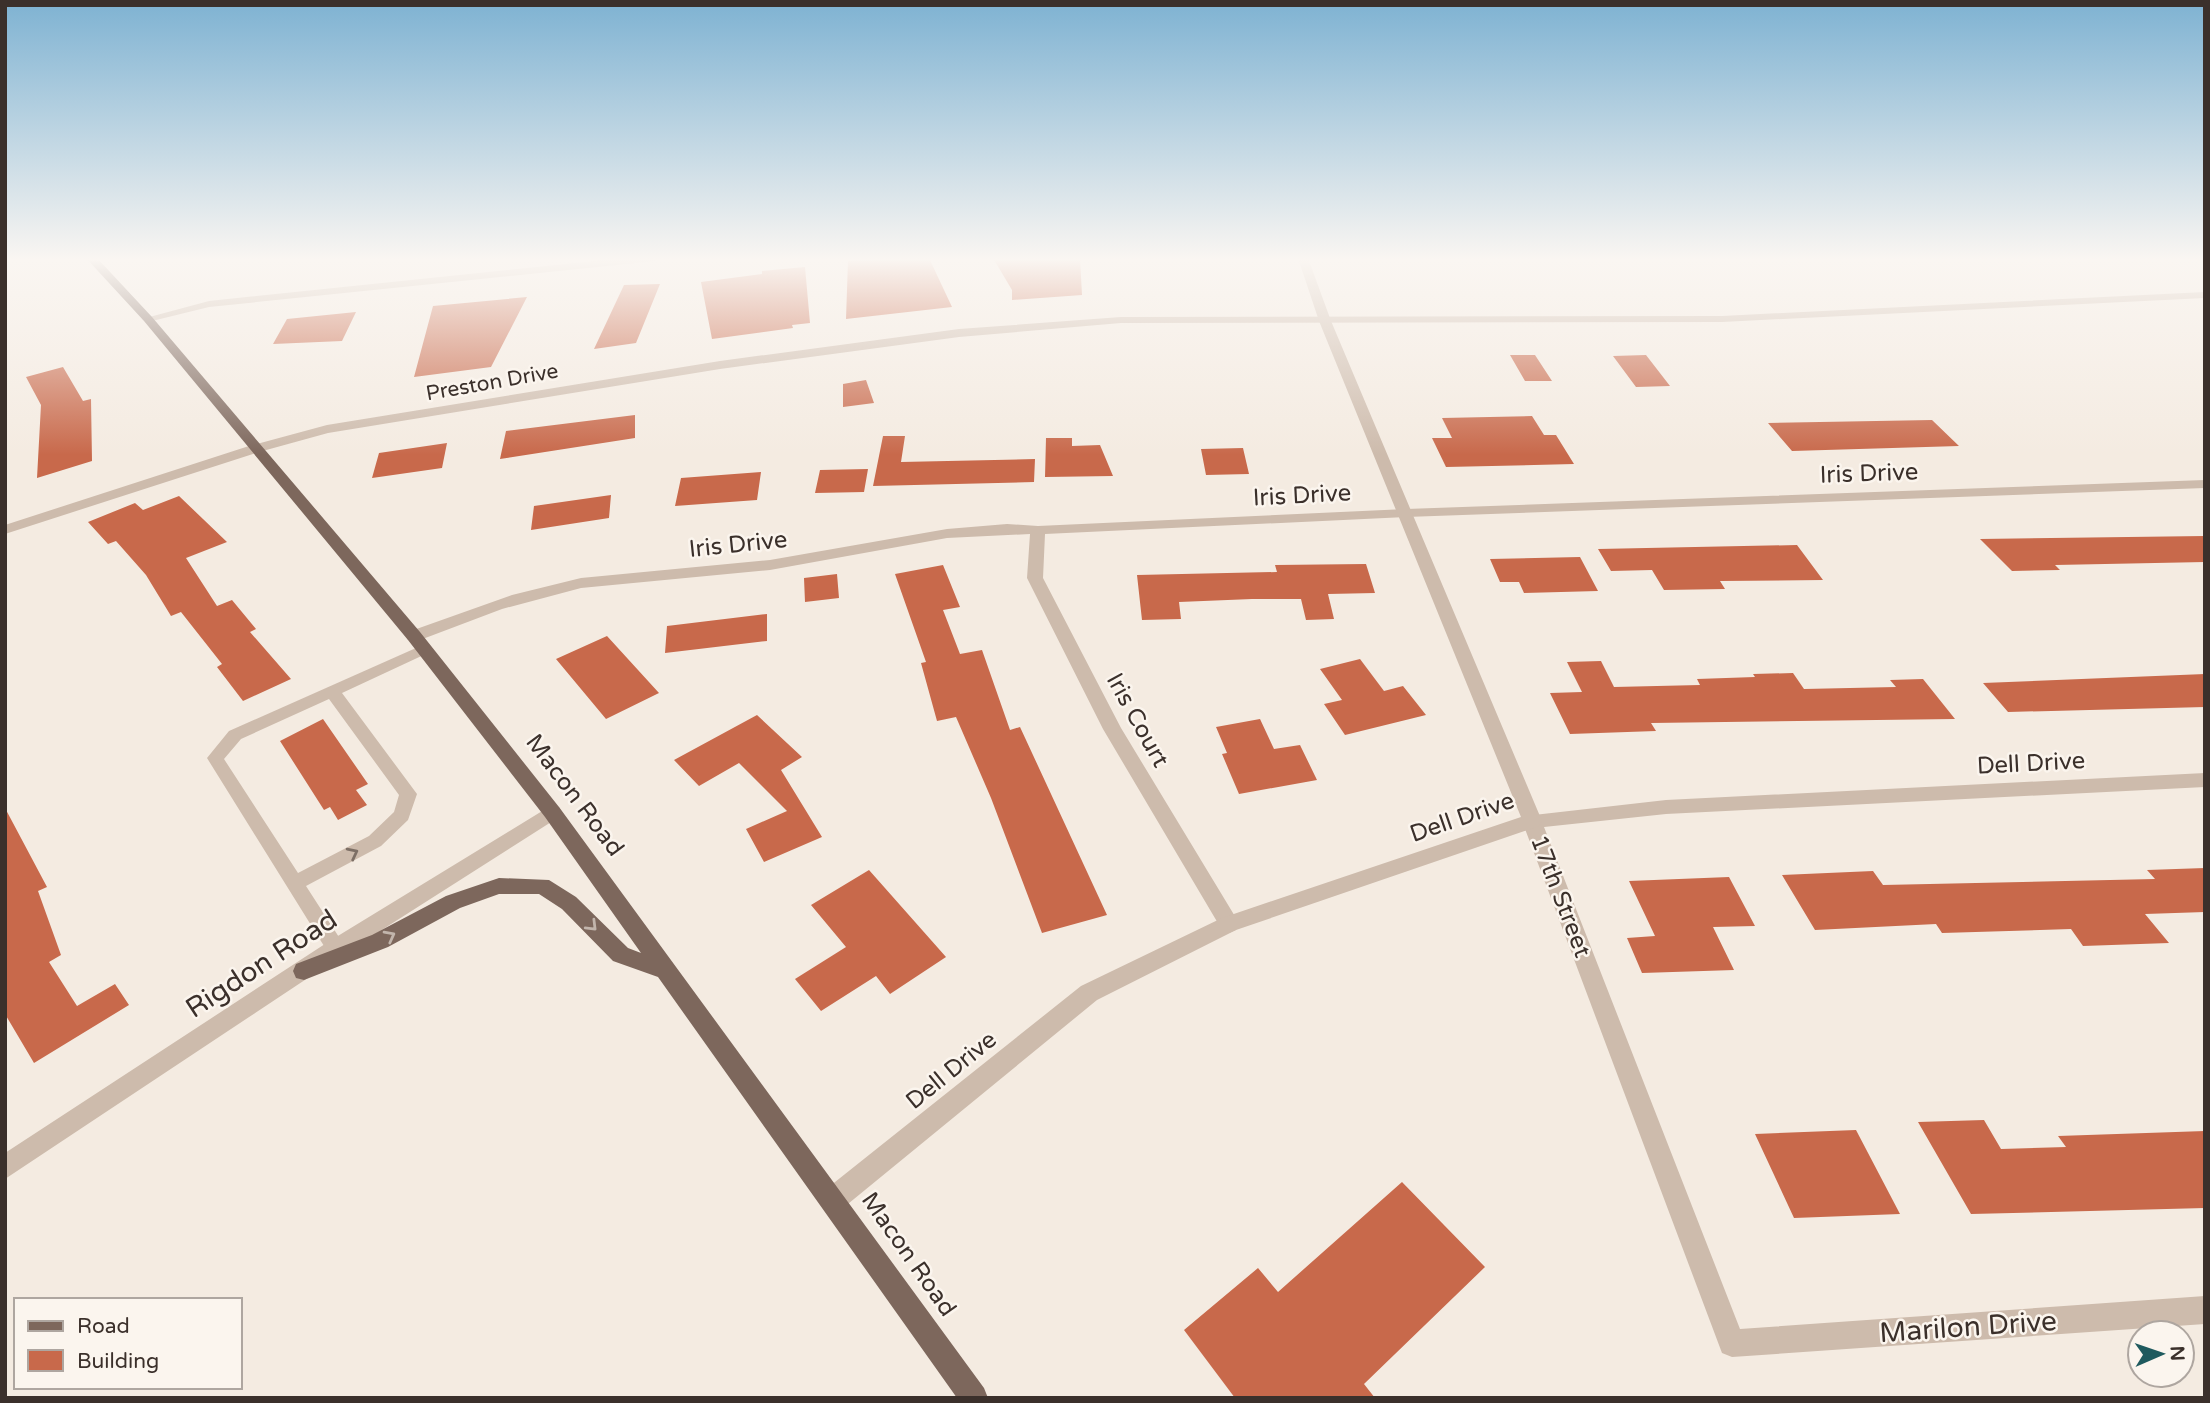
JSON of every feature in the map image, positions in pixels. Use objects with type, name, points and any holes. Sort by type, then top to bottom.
[{"type":"main road","name":"Macon Road","points":[[152,323],[254,449],[425,649],[552,812],[834,1199],[974,1398]]},
{"type":"main road","points":[[304,971],[380,941],[453,902],[499,886],[542,886],[569,903],[621,955],[666,970]]},
{"type":"street","name":"Preston Drive","points":[[5,530],[254,449],[327,429],[542,393],[958,333],[1077,323]]},
{"type":"street","name":"17th Street","points":[[1326,323],[1532,821],[1732,1343]]},
{"type":"street","name":"Iris Drive","points":[[414,636],[481,609],[579,583],[787,563],[952,530],[1002,527],[1038,530],[1406,513],[2205,484]]},
{"type":"street","name":"Iris Court","points":[[1038,530],[1035,578],[1112,729],[1229,924]]},
{"type":"street","name":"Dell Drive","points":[[834,1199],[1089,993],[1229,924],[1532,821],[1666,807],[2205,780]]},
{"type":"street","name":"Rigdon Road","points":[[5,1167],[337,948],[552,812]]},
{"type":"street","name":"Marilon Drive","points":[[1732,1343],[2205,1310]]},
{"type":"lane","points":[[337,948],[293,884],[215,758],[235,736],[425,649]]},
{"type":"lane","points":[[293,884],[375,841],[402,815],[408,794],[332,691]]},
{"type":"building","points":[[284,323],[350,323],[342,341],[273,344]]},
{"type":"building","points":[[428,323],[513,323],[491,367],[414,377]]},
{"type":"building","points":[[606,323],[644,323],[636,343],[594,349]]},
{"type":"building","points":[[709,323],[806,323],[792,325],[793,328],[712,339]]},
{"type":"building","points":[[1510,355],[1535,355],[1552,381],[1525,381]]},
{"type":"building","points":[[1646,355],[1670,386],[1636,387],[1613,356]]},
{"type":"building","points":[[63,367],[83,401],[91,399],[92,461],[37,478],[41,405],[26,377]]},
{"type":"building","points":[[866,380],[874,403],[843,407],[843,384]]},
{"type":"building","points":[[635,415],[635,438],[500,459],[506,431]]},
{"type":"building","points":[[1532,416],[1544,435],[1556,435],[1574,464],[1446,467],[1432,438],[1452,438],[1442,418]]},
{"type":"building","points":[[1932,420],[1959,446],[1792,451],[1768,423]]},
{"type":"building","points":[[883,436],[905,436],[901,462],[1035,459],[1034,482],[873,486]]},
{"type":"building","points":[[1046,438],[1072,438],[1072,446],[1100,445],[1113,476],[1045,477]]},
{"type":"building","points":[[447,443],[442,468],[372,478],[379,453]]},
{"type":"building","points":[[1243,448],[1249,474],[1206,475],[1201,449]]},
{"type":"building","points":[[868,469],[864,492],[815,493],[820,470]]},
{"type":"building","points":[[761,472],[757,500],[675,506],[681,478]]},
{"type":"building","points":[[611,495],[609,518],[531,530],[534,506]]},
{"type":"building","points":[[179,496],[227,542],[186,558],[217,606],[232,600],[256,629],[250,632],[291,679],[243,701],[217,667],[222,664],[181,612],[171,616],[146,575],[116,541],[108,544],[88,522],[135,503],[143,510]]},
{"type":"building","points":[[2205,536],[2205,562],[2055,565],[2060,570],[2012,571],[1980,539]]},
{"type":"building","points":[[1797,545],[1823,580],[1720,581],[1725,589],[1664,590],[1652,570],[1611,571],[1598,549]]},
{"type":"building","points":[[1580,557],[1598,591],[1524,593],[1519,582],[1500,582],[1490,559]]},
{"type":"building","points":[[1366,564],[1375,593],[1328,594],[1334,619],[1306,620],[1301,599],[1252,599],[1179,602],[1181,619],[1142,620],[1137,575],[1277,572],[1275,565]]},
{"type":"building","points":[[943,565],[960,607],[943,610],[960,654],[982,650],[1010,730],[1020,727],[1107,915],[1042,933],[991,798],[956,717],[937,721],[921,663],[926,662],[895,574]]},
{"type":"building","points":[[837,574],[839,598],[805,602],[804,578]]},
{"type":"building","points":[[767,614],[767,641],[665,653],[667,626]]},
{"type":"building","points":[[607,636],[659,693],[606,719],[556,659]]},
{"type":"building","points":[[1360,659],[1384,691],[1403,686],[1426,715],[1345,735],[1324,704],[1342,700],[1320,669]]},
{"type":"building","points":[[1601,661],[1614,687],[1700,685],[1697,679],[1755,677],[1753,674],[1793,673],[1804,689],[1896,687],[1890,680],[1923,679],[1955,719],[1651,723],[1656,731],[1570,734],[1550,693],[1582,692],[1567,662]]},
{"type":"building","points":[[2205,674],[2205,707],[2008,712],[1983,683]]},
{"type":"building","points":[[757,715],[802,757],[781,770],[822,837],[764,862],[746,829],[787,811],[739,763],[699,786],[674,760]]},
{"type":"building","points":[[323,719],[368,784],[356,790],[367,805],[338,820],[330,807],[324,810],[280,741]]},
{"type":"building","points":[[1260,719],[1274,749],[1300,745],[1317,780],[1239,794],[1222,754],[1227,753],[1216,727]]},
{"type":"building","points":[[5,808],[47,887],[38,891],[61,955],[49,962],[77,1006],[115,984],[129,1005],[34,1063],[5,1014]]},
{"type":"building","points":[[2205,868],[2205,912],[2145,914],[2169,943],[2083,946],[2071,929],[1942,933],[1936,924],[1815,930],[1782,875],[1873,871],[1883,885],[2155,879],[2147,870]]},
{"type":"building","points":[[869,870],[946,957],[890,994],[876,976],[821,1011],[795,979],[846,947],[811,905]]},
{"type":"building","points":[[1729,877],[1755,926],[1713,927],[1734,970],[1642,973],[1627,938],[1655,936],[1629,881]]},
{"type":"building","points":[[1984,1120],[2001,1149],[2066,1147],[2058,1136],[2205,1131],[2205,1208],[1971,1214],[1918,1122]]},
{"type":"building","points":[[1856,1130],[1900,1214],[1794,1218],[1755,1134]]},
{"type":"building","points":[[1402,1182],[1485,1267],[1364,1384],[1375,1398],[1235,1398],[1184,1330],[1258,1268],[1278,1292]]}]
